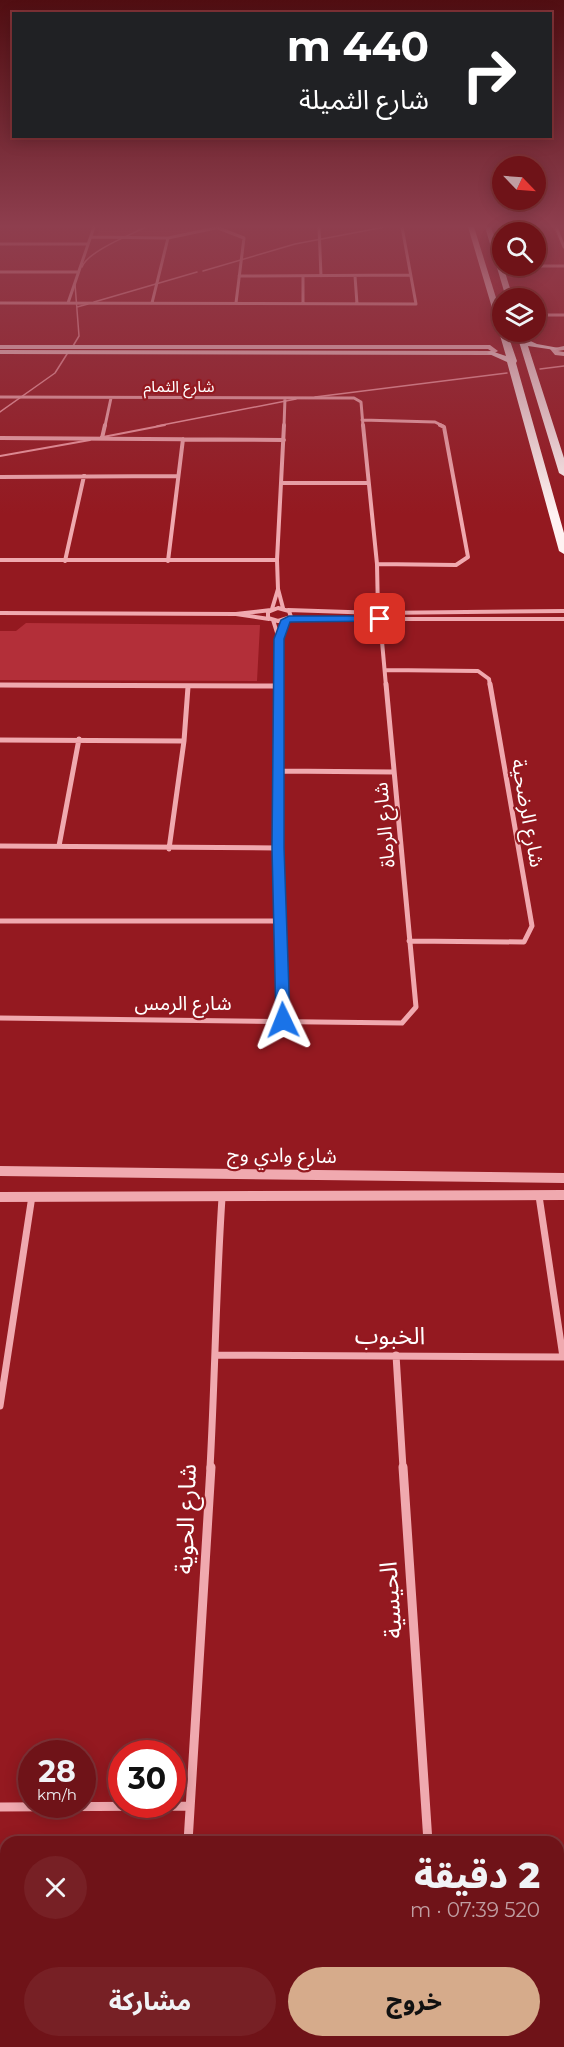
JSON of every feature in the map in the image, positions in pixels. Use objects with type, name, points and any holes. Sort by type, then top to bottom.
[{"type":"main road","points":[[0,352],[490,350],[499,342]]},
{"type":"main road","points":[[507,342],[564,551]]},
{"type":"main road","points":[[523,342],[564,473]]},
{"type":"main road","points":[[529,342],[535,346],[560,351]]},
{"type":"main road","points":[[0,347],[466,348],[490,350],[513,361]]},
{"type":"main road","points":[[529,363],[536,356],[560,351]]},
{"type":"street","name":"شارع الثمام","points":[[0,397],[357,400]]},
{"type":"street","points":[[102,438],[111,398]]},
{"type":"street","points":[[279,639],[287,620],[292,615],[285,609],[278,589],[277,560],[285,398]]},
{"type":"street","name":"شارع الرماة","points":[[357,400],[360,402],[376,564],[416,1007],[402,1023]]},
{"type":"street","points":[[362,420],[435,422],[444,428],[468,557],[456,565],[376,564]]},
{"type":"street","points":[[0,438],[284,440]]},
{"type":"street","points":[[168,561],[183,439]]},
{"type":"street","points":[[64,561],[84,476]]},
{"type":"street","points":[[0,477],[178,476]]},
{"type":"street","points":[[281,483],[368,483]]},
{"type":"street","points":[[0,560],[277,560]]},
{"type":"street","points":[[278,589],[272,609],[267,614],[279,639],[278,848],[283,1020]]},
{"type":"street","points":[[236,614],[285,609],[379,616],[564,619]]},
{"type":"street","points":[[0,613],[236,614],[287,620],[564,611]]},
{"type":"street","name":"شارع الرضحية","points":[[385,670],[478,671],[489,679],[532,926],[524,942],[409,941]]},
{"type":"street","points":[[0,685],[279,686]]},
{"type":"street","points":[[169,849],[184,741],[188,687]]},
{"type":"street","points":[[59,846],[79,739]]},
{"type":"street","points":[[0,740],[184,741]]},
{"type":"street","points":[[278,771],[394,772]]},
{"type":"street","points":[[0,846],[278,848]]},
{"type":"street","points":[[0,921],[280,921]]},
{"type":"street","name":"شارع الرمس","points":[[0,1018],[402,1023]]},
{"type":"street","name":"شارع وادي وج","points":[[0,1171],[564,1178]]},
{"type":"street","name":"شارع وادي وج","points":[[0,1197],[564,1195]]},
{"type":"street","points":[[539,1196],[563,1357]]},
{"type":"street","points":[[0,1406],[4,1355],[32,1197]]},
{"type":"street","name":"شارع الحوية","points":[[188,1836],[204,1600],[216,1355],[215,1296],[222,1197]]},
{"type":"street","name":"الخبوب","points":[[216,1355],[563,1357]]},
{"type":"street","name":"الحيسية","points":[[396,1355],[428,1836]]},
{"type":"street","points":[[0,1807],[190,1806]]},
{"type":"shaded area","points":[[26,623],[260,625],[257,681],[0,680],[0,631],[16,631]]},
{"type":"waterway","points":[[73,346],[79,336],[78,323]]},
{"type":"waterway","points":[[0,412],[55,373],[67,354]]},
{"type":"waterway","points":[[540,369],[564,366]]},
{"type":"waterway","points":[[315,397],[507,373]]},
{"type":"waterway","points":[[157,426],[296,399]]},
{"type":"waterway","points":[[103,437],[165,425]]},
{"type":"waterway","points":[[0,456],[90,440]]},
{"type":"route","points":[[283,1020],[278,848],[279,639],[286,620],[289,619],[380,619]]}]
